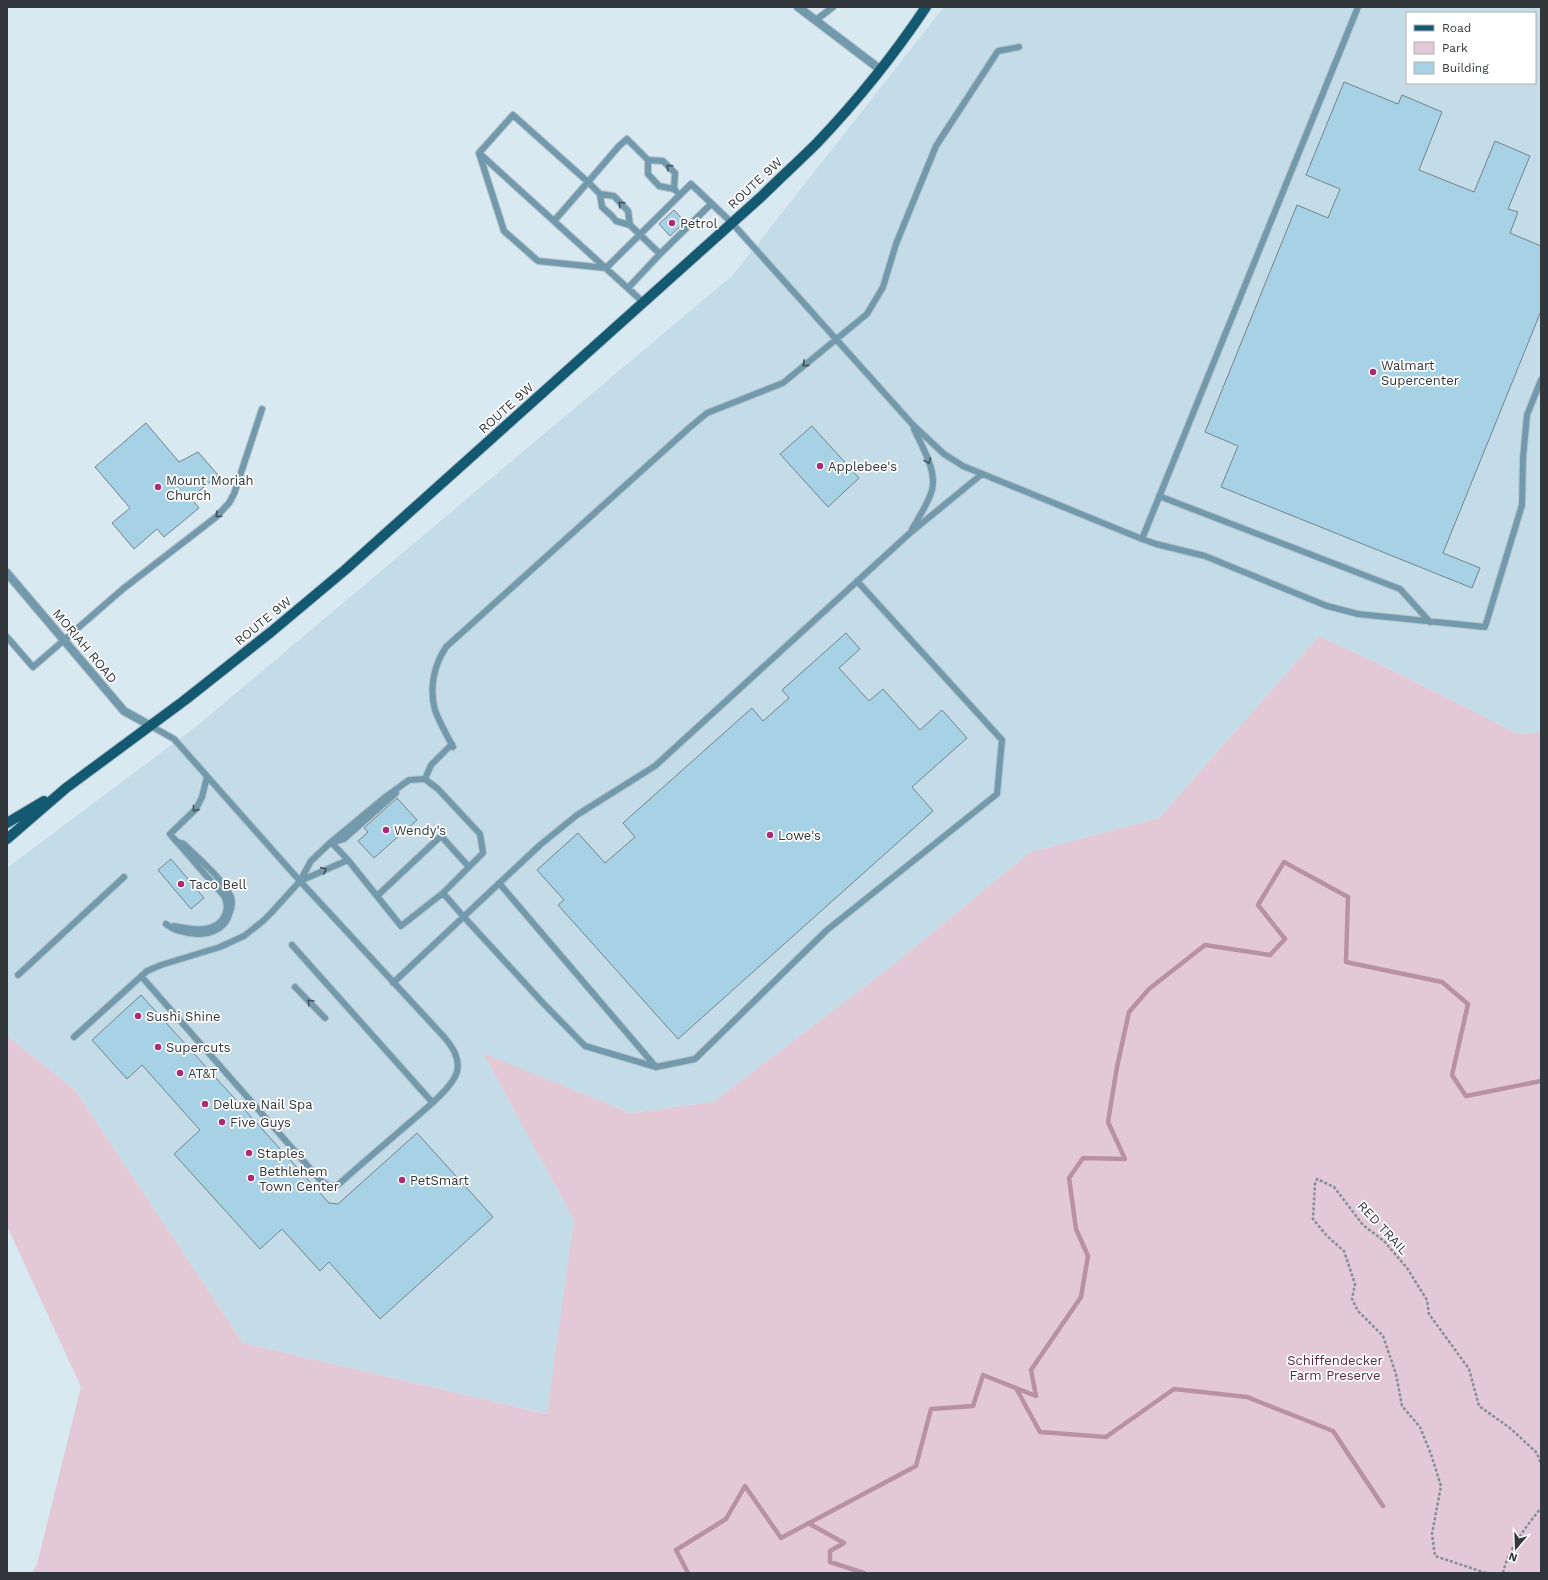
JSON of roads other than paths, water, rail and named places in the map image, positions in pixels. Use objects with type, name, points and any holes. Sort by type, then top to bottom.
[{"type":"main road","name":"ROUTE 9W","points":[[7,839],[66,788],[151,726],[271,632],[350,565],[732,223],[815,145],[842,116],[881,70],[926,7]]},
{"type":"main road","name":"ROUTE 9W","points":[[7,823],[66,788]]},
{"type":"street","points":[[798,7],[881,70]]},
{"type":"street","name":"MORIAH ROAD","points":[[7,573],[124,711],[151,726]]},
{"type":"lane","points":[[816,20],[833,7]]},
{"type":"lane","points":[[1142,539],[1358,7]]},
{"type":"lane","points":[[425,779],[431,765],[453,745],[435,711],[432,694],[433,677],[438,659],[446,647],[707,413],[783,383],[867,314],[883,287],[896,244],[936,146],[998,51],[1019,47]]},
{"type":"lane","points":[[479,153],[513,115],[600,194],[602,207],[616,221],[630,225],[660,254]]},
{"type":"lane","points":[[554,221],[619,146],[627,139],[648,160],[663,162],[675,173],[674,189]]},
{"type":"lane","points":[[479,153],[643,302]]},
{"type":"lane","points":[[479,153],[504,231],[538,261],[606,268]]},
{"type":"lane","points":[[648,160],[648,174],[659,186],[674,189],[679,195]]},
{"type":"lane","points":[[606,268],[691,184],[732,223],[912,426],[944,454],[963,466],[1142,539],[1205,556],[1327,606],[1358,614],[1485,627],[1522,504],[1523,458],[1527,416],[1541,380]]},
{"type":"lane","points":[[600,194],[614,196],[628,211],[630,225]]},
{"type":"lane","points":[[628,288],[711,204]]},
{"type":"lane","points":[[7,637],[33,668],[124,588],[154,566],[223,510],[234,494],[262,409]]},
{"type":"lane","points":[[910,533],[930,497],[933,482],[930,465],[912,426]]},
{"type":"lane","points":[[393,983],[540,845],[577,815],[655,766],[910,533],[982,474]]},
{"type":"lane","points":[[1159,496],[1400,589],[1430,622]]},
{"type":"lane","points":[[443,893],[585,1046],[656,1067],[694,1059],[827,930],[997,794],[1002,740],[857,581]]},
{"type":"lane","points":[[141,976],[321,1181],[326,1184],[335,1186],[339,1184],[432,1102],[449,1085],[456,1073],[457,1060],[455,1052],[445,1038],[300,881],[174,739],[151,726]]},
{"type":"lane","points":[[166,924],[196,930],[211,928],[221,922],[226,911],[227,905],[224,896],[170,834],[196,809],[202,797],[208,777]]},
{"type":"lane","points":[[74,1037],[141,976],[152,968],[207,952],[244,936],[263,921],[300,881],[311,861],[331,842],[384,798],[409,780],[425,779],[438,789],[480,834],[483,853],[443,893],[401,926],[348,860],[331,842]]},
{"type":"lane","points":[[377,896],[441,836],[469,867]]},
{"type":"lane","points":[[300,881],[348,860]]},
{"type":"lane","points":[[18,975],[124,878]]},
{"type":"lane","points":[[499,883],[656,1067]]},
{"type":"lane","points":[[292,945],[432,1102]]},
{"type":"lane","points":[[295,987],[325,1018]]},
{"type":"waterway","points":[[688,1573],[676,1550],[726,1519],[745,1486],[781,1538],[916,1466],[931,1409],[973,1406],[983,1375],[1036,1396],[1031,1370],[1081,1297],[1088,1256],[1076,1229],[1069,1178],[1083,1158],[1125,1159],[1108,1122],[1117,1067],[1129,1012],[1149,989],[1205,945],[1270,955],[1285,939],[1258,905],[1284,862],[1348,897],[1346,962],[1442,982],[1468,1004],[1452,1075],[1466,1096],[1541,1081]]},
{"type":"waterway","points":[[1016,1388],[1040,1432],[1106,1437],[1174,1389],[1247,1397],[1333,1431],[1383,1506]]},
{"type":"waterway","points":[[808,1523],[844,1543],[830,1551],[830,1562],[864,1573]]},
{"type":"place","name":"Petrol","points":[[672,223]]},
{"type":"place","name":"Walmart Supercenter","points":[[1373,372]]},
{"type":"place","name":"Applebee's","points":[[820,466]]},
{"type":"place","name":"Mount Moriah Church","points":[[158,487]]},
{"type":"place","name":"Wendy's","points":[[386,830]]},
{"type":"place","name":"Lowe's","points":[[770,835]]},
{"type":"place","name":"Taco Bell","points":[[181,884]]},
{"type":"place","name":"Sushi Shine","points":[[138,1016]]},
{"type":"place","name":"Supercuts","points":[[158,1047]]},
{"type":"place","name":"AT&T","points":[[180,1073]]},
{"type":"place","name":"Deluxe Nail Spa","points":[[205,1104]]},
{"type":"place","name":"Five Guys","points":[[222,1122]]},
{"type":"place","name":"Staples","points":[[249,1153]]},
{"type":"place","name":"Bethlehem Town Center","points":[[251,1178]]},
{"type":"place","name":"PetSmart","points":[[402,1180]]},
{"type":"park label","name":"Schiffendecker Farm Preserve","points":[[1335,1368]]}]
